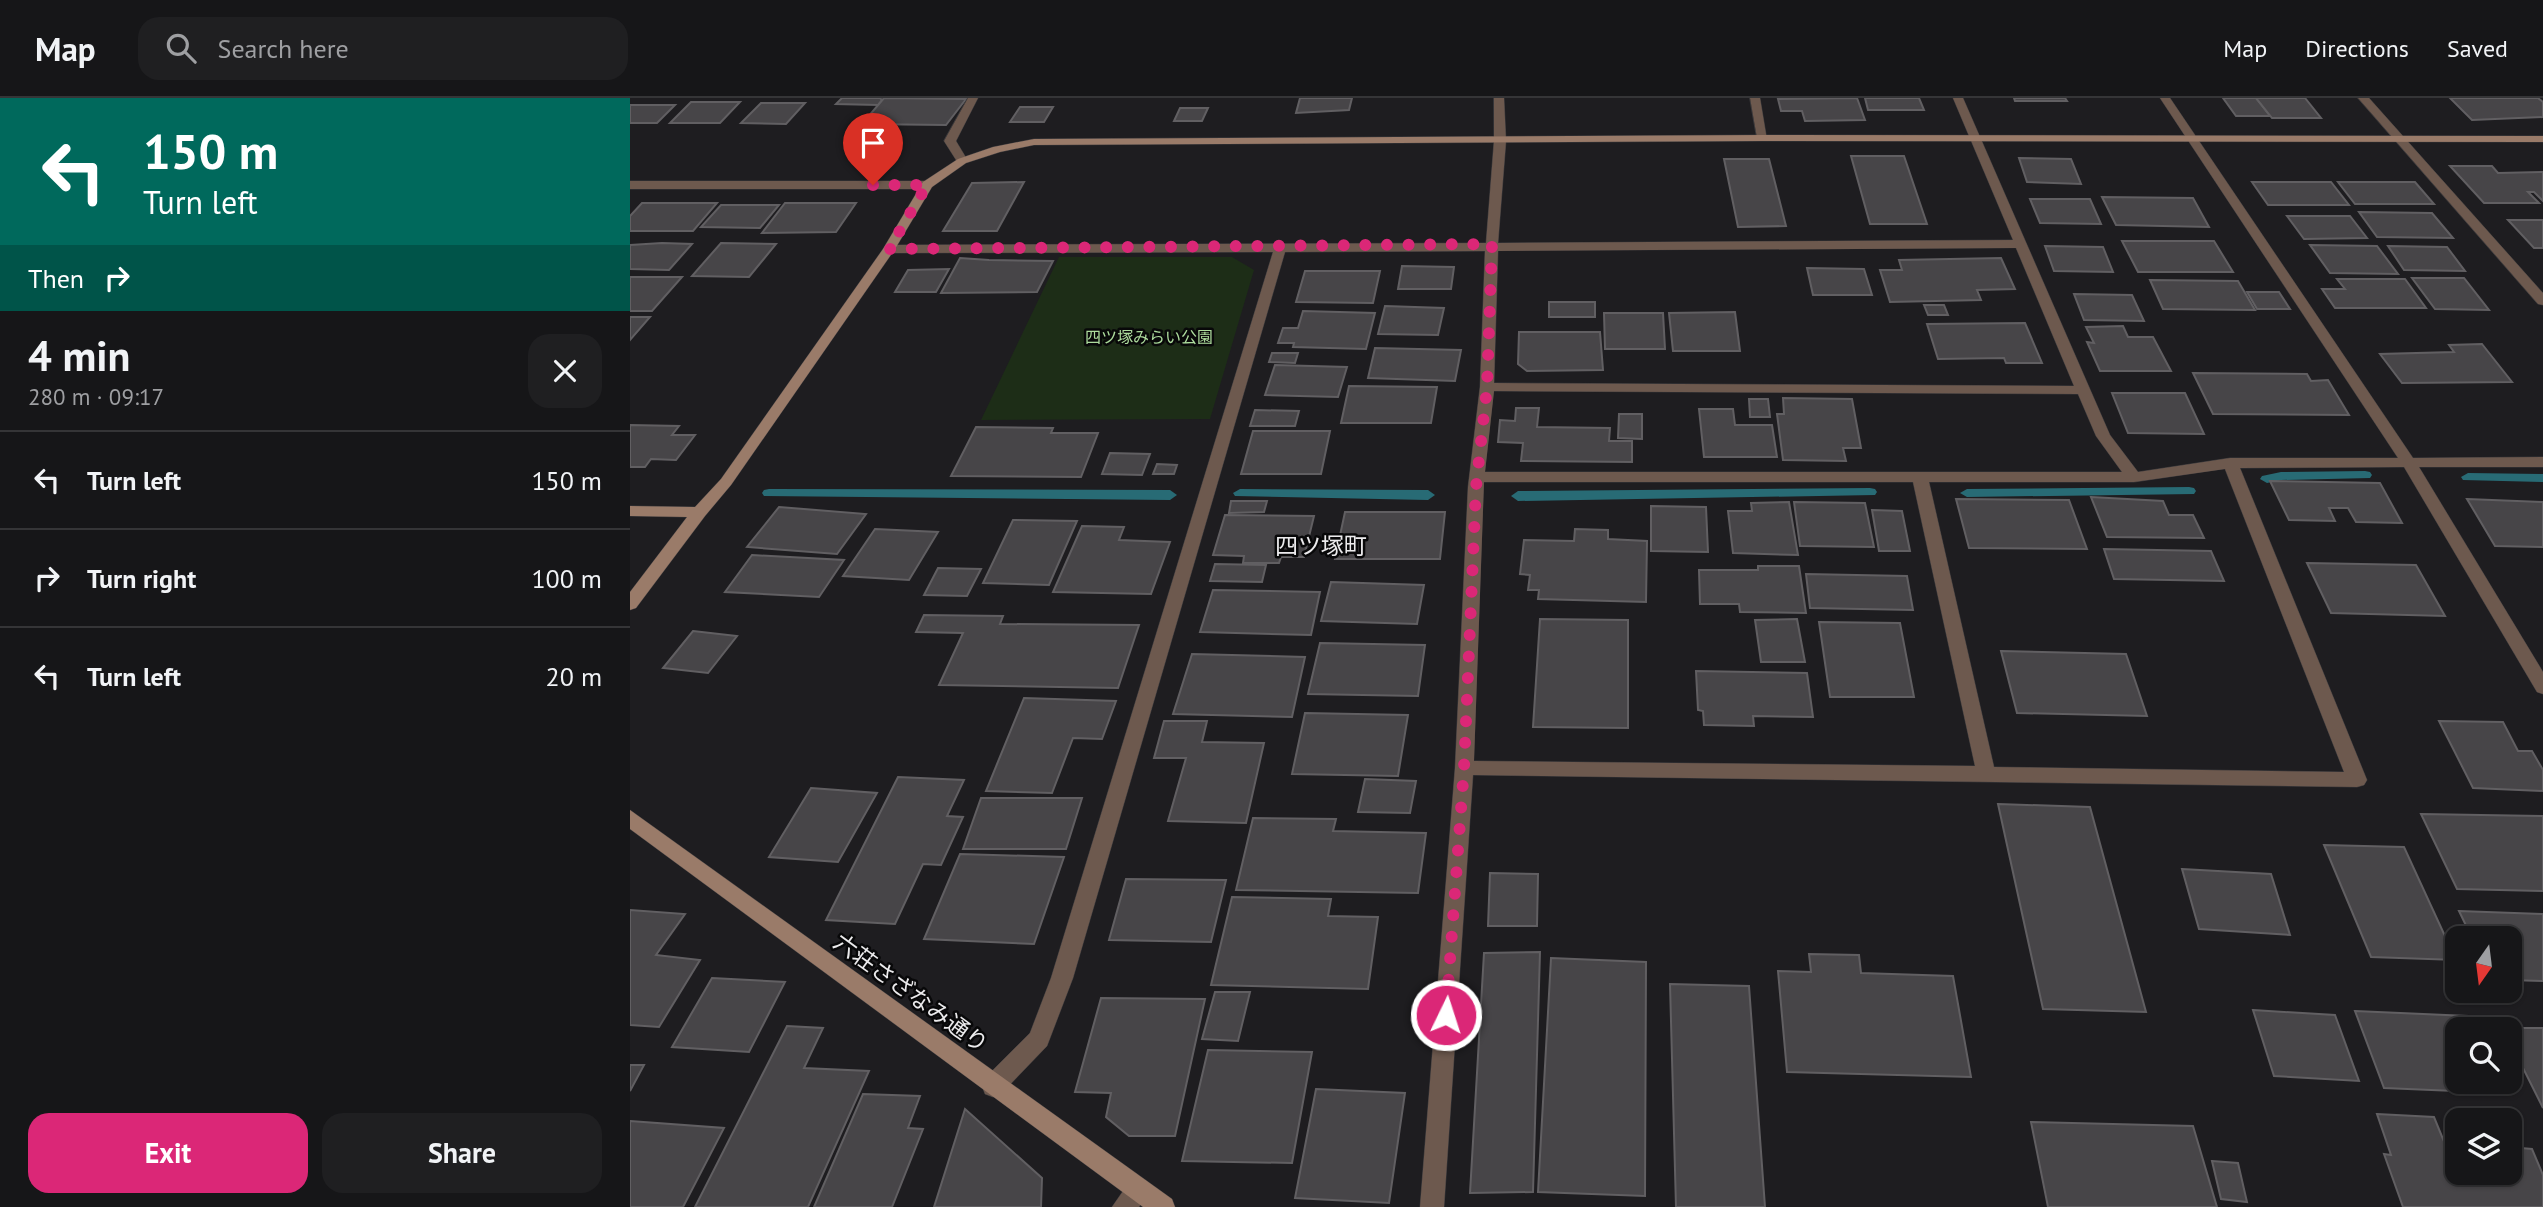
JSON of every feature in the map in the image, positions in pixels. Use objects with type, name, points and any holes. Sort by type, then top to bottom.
[{"type":"street","points":[[962,161],[950,141],[973,98]]},
{"type":"street","points":[[1432,1207],[1464,768],[1478,477],[1487,387],[1492,244],[1500,141],[1499,98]]},
{"type":"street","points":[[1755,98],[1763,138]]},
{"type":"street","points":[[1958,98],[2103,436],[2134,477]]},
{"type":"street","points":[[2165,98],[2407,460],[2543,687]]},
{"type":"street","points":[[2362,98],[2543,301]]},
{"type":"street","points":[[630,604],[699,512],[726,482],[889,249],[927,185],[962,161],[997,149],[1034,142],[1763,138],[2543,139]]},
{"type":"street","points":[[630,185],[927,185]]},
{"type":"street","points":[[889,249],[1492,244],[2020,244]]},
{"type":"street","points":[[993,1086],[1039,1039],[1062,978],[1280,247]]},
{"type":"street","points":[[1487,387],[2082,390]]},
{"type":"street","points":[[1478,477],[2134,477],[2230,463],[2407,460],[2543,462]]},
{"type":"street","points":[[1464,768],[2357,780],[2230,463]]},
{"type":"street","points":[[1920,477],[1986,774]]},
{"type":"street","points":[[630,511],[699,512]]},
{"type":"street","name":"六荘さざなみ通り","points":[[630,818],[993,1086],[1130,1198],[1163,1207]]},
{"type":"green space","name":"四ツ塚みらい公園","points":[[1059,257],[1232,257],[1254,270],[1210,419],[981,420]]},
{"type":"building","points":[[842,98],[882,100],[878,105],[836,104]]},
{"type":"building","points":[[884,98],[966,99],[946,125],[862,124]]},
{"type":"building","points":[[1300,98],[1352,98],[1349,110],[1296,113]]},
{"type":"building","points":[[1857,98],[1865,120],[1805,121],[1802,111],[1781,111],[1778,99]]},
{"type":"building","points":[[1865,98],[1919,98],[1924,110],[1868,110]]},
{"type":"building","points":[[2014,98],[2065,98],[2067,101],[2015,101]]},
{"type":"building","points":[[2223,98],[2256,98],[2270,116],[2236,116]]},
{"type":"building","points":[[2256,98],[2305,98],[2321,118],[2272,118]]},
{"type":"building","points":[[2450,98],[2538,98],[2543,102],[2543,117],[2472,120]]},
{"type":"building","points":[[691,102],[740,102],[720,123],[670,123]]},
{"type":"building","points":[[761,103],[805,103],[786,124],[741,123]]},
{"type":"building","points":[[630,105],[675,105],[657,123],[630,123]]},
{"type":"building","points":[[1020,107],[1053,107],[1044,122],[1010,122]]},
{"type":"building","points":[[1180,108],[1208,108],[1202,121],[1174,121]]},
{"type":"building","points":[[1851,156],[1904,156],[1927,224],[1870,224]]},
{"type":"building","points":[[2019,158],[2071,159],[2081,184],[2027,182]]},
{"type":"building","points":[[1724,159],[1769,159],[1786,226],[1738,227]]},
{"type":"building","points":[[2450,166],[2492,166],[2498,173],[2543,172],[2543,201],[2534,192],[2528,192],[2539,203],[2484,203]]},
{"type":"building","points":[[1024,182],[997,231],[943,231],[972,183]]},
{"type":"building","points":[[2252,182],[2331,182],[2349,205],[2268,205]]},
{"type":"building","points":[[2338,182],[2415,182],[2434,204],[2355,204]]},
{"type":"building","points":[[2102,197],[2193,198],[2209,227],[2116,225]]},
{"type":"building","points":[[2030,199],[2090,199],[2101,224],[2040,223]]},
{"type":"building","points":[[642,203],[717,203],[693,231],[630,231],[630,216]]},
{"type":"building","points":[[785,203],[856,203],[836,232],[762,233]]},
{"type":"building","points":[[721,205],[779,205],[760,228],[701,227]]},
{"type":"building","points":[[2359,212],[2432,213],[2453,238],[2377,237]]},
{"type":"building","points":[[2287,216],[2350,216],[2367,238],[2304,239]]},
{"type":"building","points":[[2508,220],[2543,220],[2543,248],[2534,248]]},
{"type":"building","points":[[2122,241],[2214,241],[2233,272],[2138,272]]},
{"type":"building","points":[[721,243],[776,244],[749,277],[692,276]]},
{"type":"building","points":[[692,244],[669,270],[630,269],[630,245]]},
{"type":"building","points":[[2310,245],[2377,246],[2398,274],[2330,273]]},
{"type":"building","points":[[2045,246],[2103,247],[2113,272],[2054,271]]},
{"type":"building","points":[[2388,246],[2447,247],[2465,271],[2404,270]]},
{"type":"building","points":[[960,258],[1053,261],[1037,292],[941,293]]},
{"type":"building","points":[[2001,258],[2015,289],[1977,290],[1981,300],[1890,302],[1880,270],[1902,270],[1899,260]]},
{"type":"building","points":[[1402,266],[1454,267],[1451,289],[1398,289]]},
{"type":"building","points":[[1807,268],[1864,269],[1872,295],[1813,295]]},
{"type":"building","points":[[949,269],[936,292],[895,292],[908,270]]},
{"type":"building","points":[[1305,271],[1380,271],[1373,303],[1296,302]]},
{"type":"building","points":[[630,277],[682,277],[652,311],[630,311]]},
{"type":"building","points":[[2412,278],[2464,278],[2489,310],[2435,309]]},
{"type":"building","points":[[2337,279],[2405,279],[2426,308],[2335,308],[2322,289],[2345,289]]},
{"type":"building","points":[[2150,280],[2238,281],[2255,310],[2163,309]]},
{"type":"building","points":[[2247,292],[2279,292],[2290,309],[2257,309]]},
{"type":"building","points":[[2074,294],[2132,295],[2144,321],[2084,320]]},
{"type":"building","points":[[1549,302],[1595,302],[1595,317],[1549,317]]},
{"type":"building","points":[[1924,305],[1944,305],[1948,315],[1928,315]]},
{"type":"building","points":[[1385,306],[1444,308],[1438,335],[1378,334]]},
{"type":"building","points":[[1303,311],[1375,313],[1366,349],[1293,347],[1294,343],[1278,343],[1283,328],[1298,328]]},
{"type":"building","points":[[1735,312],[1740,351],[1673,351],[1669,313]]},
{"type":"building","points":[[1604,313],[1663,313],[1665,349],[1605,349]]},
{"type":"building","points":[[630,317],[650,317],[630,340]]},
{"type":"building","points":[[2025,323],[2042,363],[2006,363],[2004,358],[1938,359],[1927,324]]},
{"type":"building","points":[[2123,326],[2128,337],[2153,337],[2171,371],[2100,371],[2087,342],[2094,343],[2086,327]]},
{"type":"building","points":[[1519,332],[1600,332],[1603,370],[1527,371],[1518,364]]},
{"type":"building","points":[[2482,344],[2512,382],[2402,383],[2380,354],[2454,352],[2449,345]]},
{"type":"building","points":[[1375,348],[1461,350],[1455,381],[1368,378]]},
{"type":"building","points":[[1272,353],[1298,353],[1295,363],[1269,362]]},
{"type":"building","points":[[1275,365],[1347,367],[1338,397],[1265,395]]},
{"type":"building","points":[[2193,373],[2307,374],[2311,381],[2328,380],[2349,415],[2213,414]]},
{"type":"building","points":[[1349,386],[1437,387],[1431,423],[1341,423]]},
{"type":"building","points":[[2112,393],[2185,393],[2204,434],[2128,433]]},
{"type":"building","points":[[1783,398],[1852,399],[1861,448],[1843,448],[1846,461],[1783,460],[1777,414],[1784,414]]},
{"type":"building","points":[[1749,399],[1768,399],[1770,417],[1750,417]]},
{"type":"building","points":[[1516,408],[1539,408],[1537,427],[1610,428],[1609,441],[1632,441],[1632,462],[1521,461],[1523,443],[1498,442],[1500,420],[1515,421]]},
{"type":"building","points":[[1699,409],[1733,409],[1735,425],[1772,425],[1777,457],[1704,457]]},
{"type":"building","points":[[1255,410],[1299,411],[1295,426],[1250,426]]},
{"type":"building","points":[[1619,414],[1642,414],[1642,439],[1618,438]]},
{"type":"building","points":[[630,425],[679,426],[672,435],[695,435],[676,460],[651,459],[645,467],[630,467]]},
{"type":"building","points":[[976,427],[1053,428],[1051,433],[1098,433],[1081,477],[951,476]]},
{"type":"building","points":[[1253,431],[1330,431],[1321,474],[1241,474]]},
{"type":"building","points":[[1110,453],[1150,454],[1142,475],[1102,474]]},
{"type":"building","points":[[1157,464],[1177,465],[1174,474],[1153,474]]},
{"type":"building","points":[[2270,481],[2380,483],[2402,523],[2356,522],[2348,508],[2329,508],[2335,521],[2289,520]]},
{"type":"building","points":[[2091,497],[2163,501],[2169,515],[2193,515],[2204,538],[2107,537]]},
{"type":"building","points":[[1956,499],[2069,500],[2087,549],[1969,548]]},
{"type":"building","points":[[2467,499],[2543,502],[2543,547],[2495,546]]},
{"type":"building","points":[[1231,501],[1267,501],[1264,512],[1229,513]]},
{"type":"building","points":[[1789,502],[1798,555],[1733,553],[1728,511],[1752,511],[1751,503]]},
{"type":"building","points":[[1794,502],[1865,503],[1874,547],[1800,546]]},
{"type":"building","points":[[1651,506],[1706,507],[1708,552],[1651,551]]},
{"type":"building","points":[[779,507],[866,514],[837,554],[747,547]]},
{"type":"building","points":[[1872,510],[1902,511],[1910,551],[1879,551]]},
{"type":"building","points":[[1345,512],[1445,512],[1440,559],[1335,559]]},
{"type":"building","points":[[1225,515],[1314,516],[1304,557],[1281,557],[1279,563],[1243,563],[1244,556],[1213,555]]},
{"type":"building","points":[[1013,520],[1077,521],[1049,585],[983,583]]},
{"type":"building","points":[[1082,526],[1124,527],[1119,540],[1170,542],[1151,594],[1053,592]]},
{"type":"building","points":[[875,529],[938,532],[909,580],[843,576]]},
{"type":"building","points":[[1575,529],[1608,530],[1608,539],[1647,541],[1646,602],[1538,599],[1539,590],[1528,590],[1530,575],[1520,574],[1524,540],[1574,541]]},
{"type":"building","points":[[2104,549],[2211,551],[2224,581],[2114,579]]},
{"type":"building","points":[[752,555],[844,560],[819,597],[725,592]]},
{"type":"building","points":[[2307,563],[2416,565],[2445,616],[2331,613]]},
{"type":"building","points":[[1215,564],[1266,565],[1262,582],[1210,581]]},
{"type":"building","points":[[1758,566],[1799,566],[1806,613],[1740,612],[1739,604],[1700,604],[1699,570],[1758,570]]},
{"type":"building","points":[[938,568],[981,569],[967,596],[924,595]]},
{"type":"building","points":[[1806,574],[1907,576],[1913,610],[1810,608]]},
{"type":"building","points":[[1331,582],[1424,585],[1417,624],[1321,621]]},
{"type":"building","points":[[1213,590],[1320,592],[1311,635],[1200,632]]},
{"type":"building","points":[[924,615],[1003,616],[1000,624],[1139,625],[1118,688],[939,685],[963,633],[916,632]]},
{"type":"building","points":[[1540,619],[1628,620],[1628,728],[1533,727]]},
{"type":"building","points":[[1797,619],[1805,662],[1761,662],[1755,620]]},
{"type":"building","points":[[1819,622],[1900,623],[1914,697],[1830,697]]},
{"type":"building","points":[[693,631],[737,636],[708,673],[663,668]]},
{"type":"building","points":[[1320,643],[1425,645],[1418,696],[1308,694]]},
{"type":"building","points":[[2001,651],[2126,654],[2147,716],[2017,713]]},
{"type":"building","points":[[1192,654],[1305,657],[1292,717],[1173,714]]},
{"type":"building","points":[[1696,671],[1807,673],[1813,717],[1753,716],[1754,726],[1704,725],[1703,711],[1698,710]]},
{"type":"building","points":[[1024,698],[1116,701],[1102,739],[1073,738],[1052,793],[986,791]]},
{"type":"building","points":[[1305,713],[1408,715],[1398,776],[1292,774]]},
{"type":"building","points":[[1164,721],[1207,721],[1202,742],[1264,743],[1246,823],[1168,821],[1186,758],[1154,758]]},
{"type":"building","points":[[2439,721],[2503,722],[2518,751],[2532,751],[2543,770],[2543,791],[2473,788]]},
{"type":"building","points":[[898,777],[964,780],[947,816],[963,817],[941,865],[923,864],[895,924],[826,920]]},
{"type":"building","points":[[1365,779],[1416,781],[1410,813],[1358,812]]},
{"type":"building","points":[[811,788],[877,793],[838,862],[769,857]]},
{"type":"building","points":[[981,798],[1082,798],[1066,849],[963,849]]},
{"type":"building","points":[[1998,804],[2090,807],[2146,1012],[2043,1009]]},
{"type":"building","points":[[2421,814],[2543,816],[2543,891],[2457,889]]},
{"type":"building","points":[[1253,818],[1336,819],[1333,831],[1426,833],[1418,893],[1236,890]]},
{"type":"building","points":[[2324,845],[2404,847],[2445,936],[2445,960],[2371,957]]},
{"type":"building","points":[[960,854],[1064,857],[1034,944],[924,939]]},
{"type":"building","points":[[2182,869],[2271,874],[2290,935],[2199,929]]},
{"type":"building","points":[[1490,873],[1538,874],[1537,926],[1488,926]]},
{"type":"building","points":[[1126,879],[1226,880],[1211,942],[1109,940]]},
{"type":"building","points":[[1232,897],[1331,899],[1328,916],[1378,917],[1368,989],[1211,985]]},
{"type":"building","points":[[630,910],[685,914],[656,955],[700,960],[659,1027],[630,1025]]},
{"type":"building","points":[[2459,911],[2543,914],[2543,981],[2522,980],[2522,926],[2466,926]]},
{"type":"building","points":[[1540,952],[1533,1192],[1470,1193],[1484,953]]},
{"type":"building","points":[[1809,954],[1859,955],[1861,973],[1953,976],[1971,1077],[1787,1072],[1778,971],[1811,972]]},
{"type":"building","points":[[1551,958],[1646,962],[1645,1196],[1538,1192]]},
{"type":"building","points":[[712,978],[785,982],[749,1052],[672,1047]]},
{"type":"building","points":[[1670,984],[1749,986],[1765,1207],[1676,1207]]},
{"type":"building","points":[[1215,992],[1250,992],[1238,1041],[1202,1039]]},
{"type":"building","points":[[1101,998],[1205,999],[1175,1136],[1129,1136],[1106,1117],[1111,1093],[1075,1092]]},
{"type":"building","points":[[2253,1010],[2335,1015],[2359,1081],[2274,1076]]},
{"type":"building","points":[[2355,1011],[2468,1016],[2445,1017],[2445,1091],[2384,1088]]},
{"type":"building","points":[[787,1026],[823,1028],[804,1068],[869,1071],[808,1207],[695,1207]]},
{"type":"building","points":[[2522,1028],[2543,1028],[2543,1108],[2522,1066]]},
{"type":"building","points":[[1208,1050],[1312,1052],[1292,1163],[1182,1161]]},
{"type":"building","points":[[630,1065],[644,1065],[630,1091]]},
{"type":"building","points":[[1316,1089],[1405,1093],[1389,1203],[1295,1198]]},
{"type":"building","points":[[863,1094],[920,1096],[908,1128],[923,1129],[892,1207],[814,1207]]},
{"type":"building","points":[[965,1109],[1042,1178],[1041,1207],[934,1207]]},
{"type":"building","points":[[2377,1114],[2434,1117],[2445,1144],[2445,1185],[2522,1185],[2522,1148],[2532,1149],[2543,1175],[2543,1207],[2403,1207],[2384,1154],[2391,1155]]},
{"type":"building","points":[[630,1121],[724,1128],[683,1207],[630,1207]]},
{"type":"building","points":[[2031,1122],[2193,1126],[2217,1207],[2048,1207]]},
{"type":"building","points":[[2212,1161],[2238,1163],[2247,1202],[2221,1199]]},
{"type":"waterway","points":[[2267,479],[2281,476],[2365,475]]},
{"type":"waterway","points":[[2468,477],[2543,478]]},
{"type":"waterway","points":[[1967,493],[2189,491]]},
{"type":"waterway","points":[[1518,496],[1870,492]]},
{"type":"waterway","points":[[769,493],[1170,495]]},
{"type":"waterway","points":[[1240,493],[1428,495]]},
{"type":"district","name":"四ツ塚町","points":[[1321,546]]},
{"type":"route","points":[[873,185],[927,185],[889,249],[1492,244],[1487,387],[1476,487],[1464,768],[1446,1015]]}]
